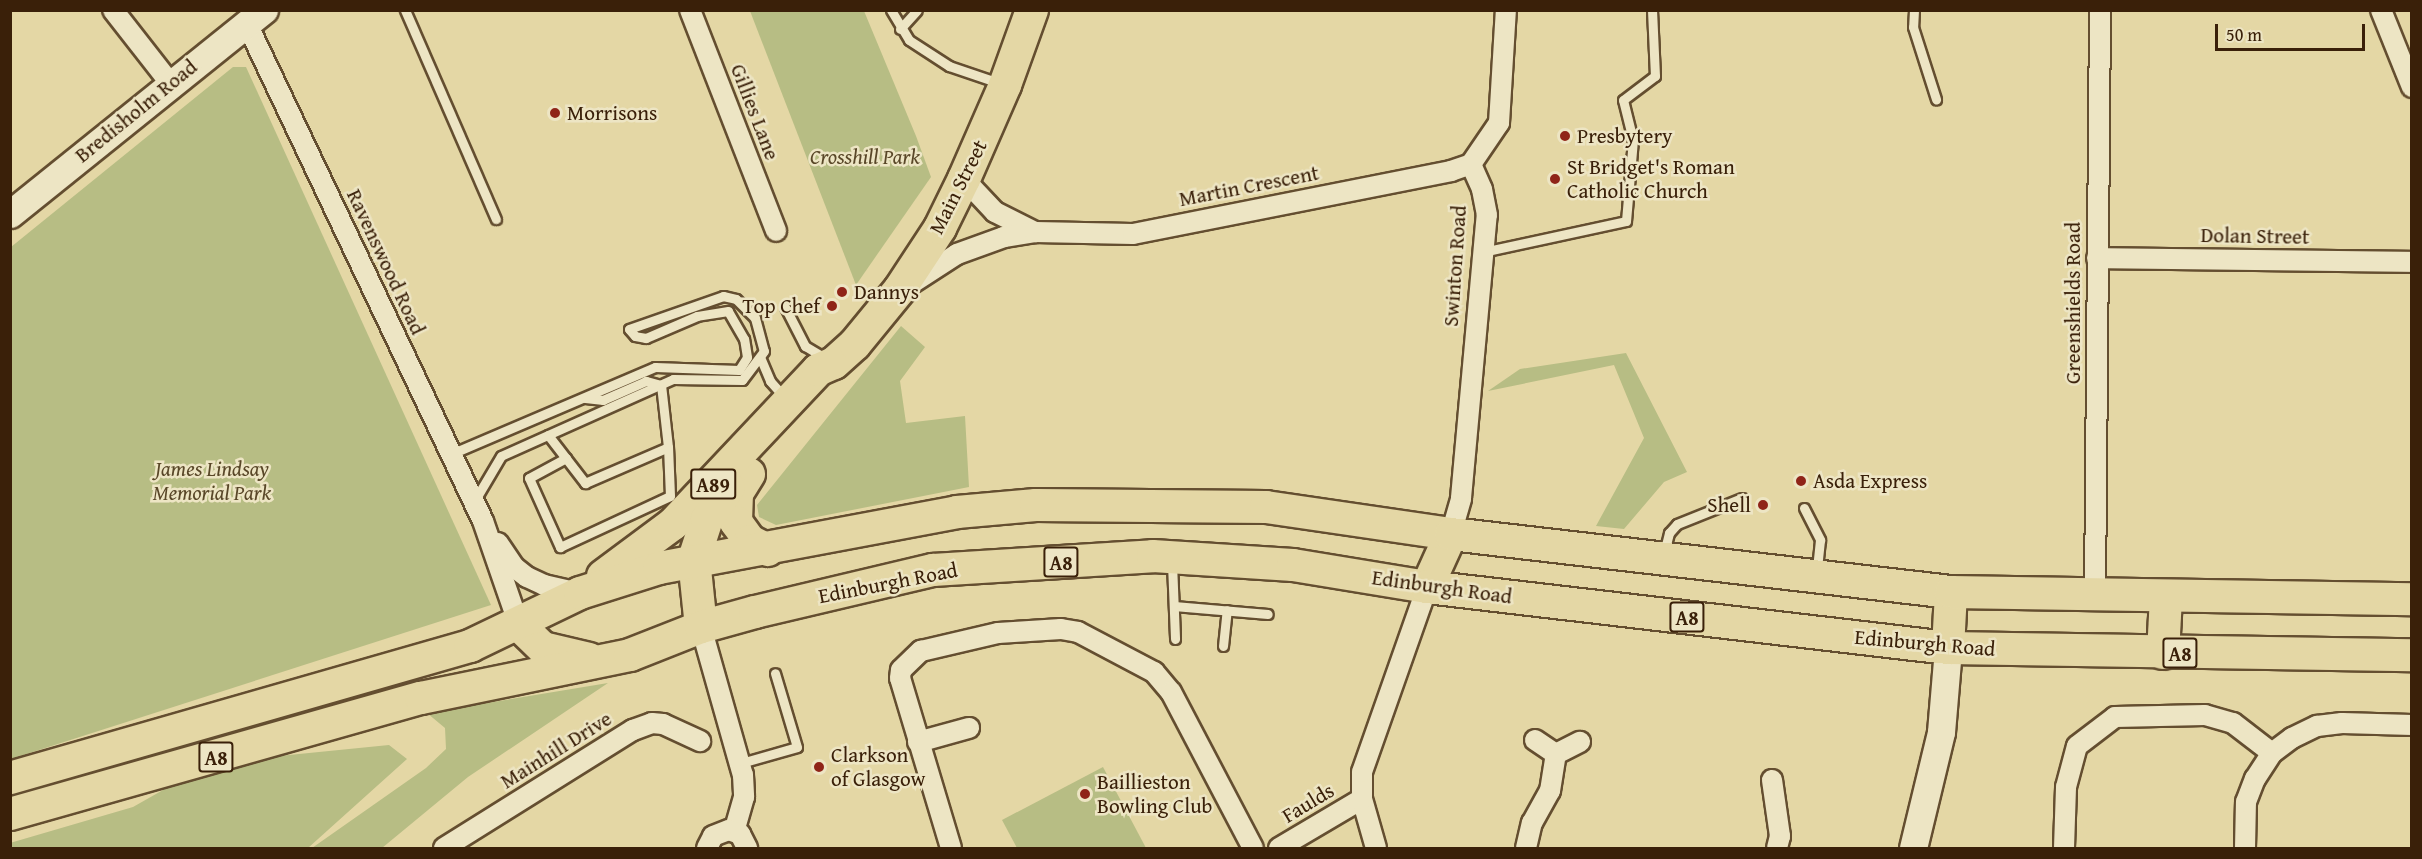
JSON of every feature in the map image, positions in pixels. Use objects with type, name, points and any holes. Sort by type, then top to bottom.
[{"type":"main road","name":"Main Street","points":[[834,363],[874,322],[900,290],[940,228],[1005,85],[1032,10]]},
{"type":"main road","name":"A89","points":[[580,593],[673,524],[818,370],[834,363]]},
{"type":"main road","name":"A89","points":[[694,559],[714,506],[819,397],[832,376],[834,363]]},
{"type":"main road","points":[[757,461],[736,493],[736,522],[750,541],[768,550]]},
{"type":"main road","name":"A8","points":[[10,778],[470,646],[519,625],[580,593],[694,559],[768,550],[957,512],[1036,505],[1266,507],[1451,534],[1951,591],[2095,596],[2412,599]]},
{"type":"main road","points":[[1426,586],[1451,534]]},
{"type":"main road","name":"Edinburgh Road","points":[[10,814],[421,698],[630,655],[699,613],[933,570],[1171,557],[1293,565],[1426,586],[1948,648],[2412,655]]},
{"type":"main road","points":[[694,559],[699,613]]},
{"type":"main road","points":[[580,593],[618,593],[673,584],[688,589],[699,613]]},
{"type":"main road","points":[[1948,648],[1951,591]]},
{"type":"main road","points":[[2163,653],[2166,597]]},
{"type":"main road","name":"A8","points":[[519,625],[543,648],[602,662]]},
{"type":"street","points":[[112,10],[171,83]]},
{"type":"street","name":"Gillies Lane","points":[[690,10],[776,231]]},
{"type":"street","points":[[1471,164],[1499,123],[1506,10]]},
{"type":"street","name":"Greenshields Road","points":[[2095,596],[2100,10]]},
{"type":"street","points":[[2381,10],[2412,87]]},
{"type":"street","name":"Bredisholm Road","points":[[10,214],[255,17]]},
{"type":"street","name":"Ravenswood Road","points":[[255,17],[483,521],[514,567],[527,577],[544,585],[580,593]]},
{"type":"street","name":"Martin Crescent","points":[[900,290],[957,254],[1004,237],[1035,232],[1133,234],[1451,171],[1471,164]]},
{"type":"street","name":"Swinton Road","points":[[1451,534],[1461,498],[1487,215],[1482,189],[1471,164]]},
{"type":"street","name":"Martin Crescent","points":[[964,179],[995,212],[1035,232]]},
{"type":"street","name":"Dolan Street","points":[[2097,258],[2412,262]]},
{"type":"street","name":"Ravenswood Road","points":[[483,521],[519,625]]},
{"type":"street","points":[[1376,849],[1362,799],[1362,772],[1375,727],[1426,586]]},
{"type":"street","points":[[699,613],[741,763],[744,797],[734,831]]},
{"type":"street","points":[[951,849],[900,678],[911,657],[921,651],[998,633],[1069,629],[1154,672],[1171,692],[1254,849]]},
{"type":"street","points":[[1913,849],[1941,732],[1948,648]]},
{"type":"street","points":[[2064,849],[2066,787],[2077,746],[2115,717],[2205,715],[2233,723],[2272,753]]},
{"type":"street","name":"Mainhill Drive","points":[[444,849],[633,730],[652,723],[663,724],[700,741]]},
{"type":"street","points":[[2245,849],[2246,802],[2272,753],[2292,738],[2317,726],[2412,725]]},
{"type":"street","points":[[918,742],[969,728]]},
{"type":"street","points":[[1535,740],[1556,754]]},
{"type":"street","points":[[1556,754],[1580,742]]},
{"type":"street","points":[[1526,849],[1532,823],[1550,791],[1556,754]]},
{"type":"street","points":[[1772,780],[1780,836],[1777,849]]},
{"type":"street","name":"Faulds","points":[[1280,849],[1362,799]]},
{"type":"street","points":[[707,849],[717,832],[734,831],[744,839],[747,849]]},
{"type":"lane","points":[[405,10],[496,219]]},
{"type":"lane","points":[[891,10],[909,40],[949,66],[1005,85]]},
{"type":"lane","points":[[900,28],[917,10]]},
{"type":"lane","points":[[1483,252],[1626,221],[1633,140],[1623,100],[1655,76],[1652,10]]},
{"type":"lane","points":[[1914,10],[1913,27],[1936,99]]},
{"type":"lane","points":[[451,454],[655,367],[739,370],[747,357],[744,339],[728,311],[697,316],[646,338],[635,336],[629,329],[723,296],[736,299],[755,318],[764,351],[742,380],[673,380],[501,456],[474,503]]},
{"type":"lane","points":[[785,307],[805,346],[834,363]]},
{"type":"lane","points":[[760,357],[770,381],[779,391],[801,390]]},
{"type":"lane","points":[[583,398],[603,400],[646,381],[660,385]]},
{"type":"lane","points":[[566,458],[529,478],[560,548],[670,496],[668,447],[660,385]]},
{"type":"lane","points":[[548,435],[585,483],[668,447]]},
{"type":"lane","points":[[1663,558],[1669,533],[1677,524],[1742,498]]},
{"type":"lane","points":[[1804,508],[1820,540],[1816,576]]},
{"type":"lane","points":[[1171,557],[1175,639]]},
{"type":"lane","points":[[1174,606],[1268,614]]},
{"type":"lane","points":[[1223,646],[1227,610]]},
{"type":"lane","points":[[741,763],[797,747],[775,673]]},
{"type":"green space","name":"Crosshill Park","points":[[750,11],[864,11],[916,136],[931,177],[856,285]]},
{"type":"green space","name":"James Lindsay Memorial Park","points":[[233,67],[246,67],[491,605],[11,759],[11,247]]},
{"type":"green space","points":[[901,326],[925,347],[900,381],[906,423],[965,416],[969,487],[776,525],[759,517],[757,505]]},
{"type":"green space","points":[[1626,353],[1687,472],[1664,482],[1624,529],[1596,526],[1644,438],[1614,365],[1488,391],[1520,369]]},
{"type":"green space","points":[[608,683],[468,777],[382,848],[312,848],[426,768],[446,749],[445,728],[427,713]]},
{"type":"green space","points":[[389,745],[407,759],[308,848],[11,848],[10,843],[133,807],[186,777],[248,759]]},
{"type":"green space","name":"Baillieston Bowling Club","points":[[1103,767],[1146,848],[1017,848],[1002,820]]},
{"type":"place","name":"Morrisons","points":[[555,113]]},
{"type":"place","name":"Presbytery","points":[[1565,136]]},
{"type":"place","name":"St Bridget's Roman Catholic Church","points":[[1555,179]]},
{"type":"place","name":"Dannys","points":[[842,292]]},
{"type":"place","name":"Top Chef","points":[[832,306]]},
{"type":"place","name":"Asda Express","points":[[1801,481]]},
{"type":"place","name":"Shell","points":[[1763,505]]},
{"type":"place","name":"Clarkson of Glasgow","points":[[819,767]]},
{"type":"place","name":"Baillieston Bowling Club","points":[[1085,794]]}]
